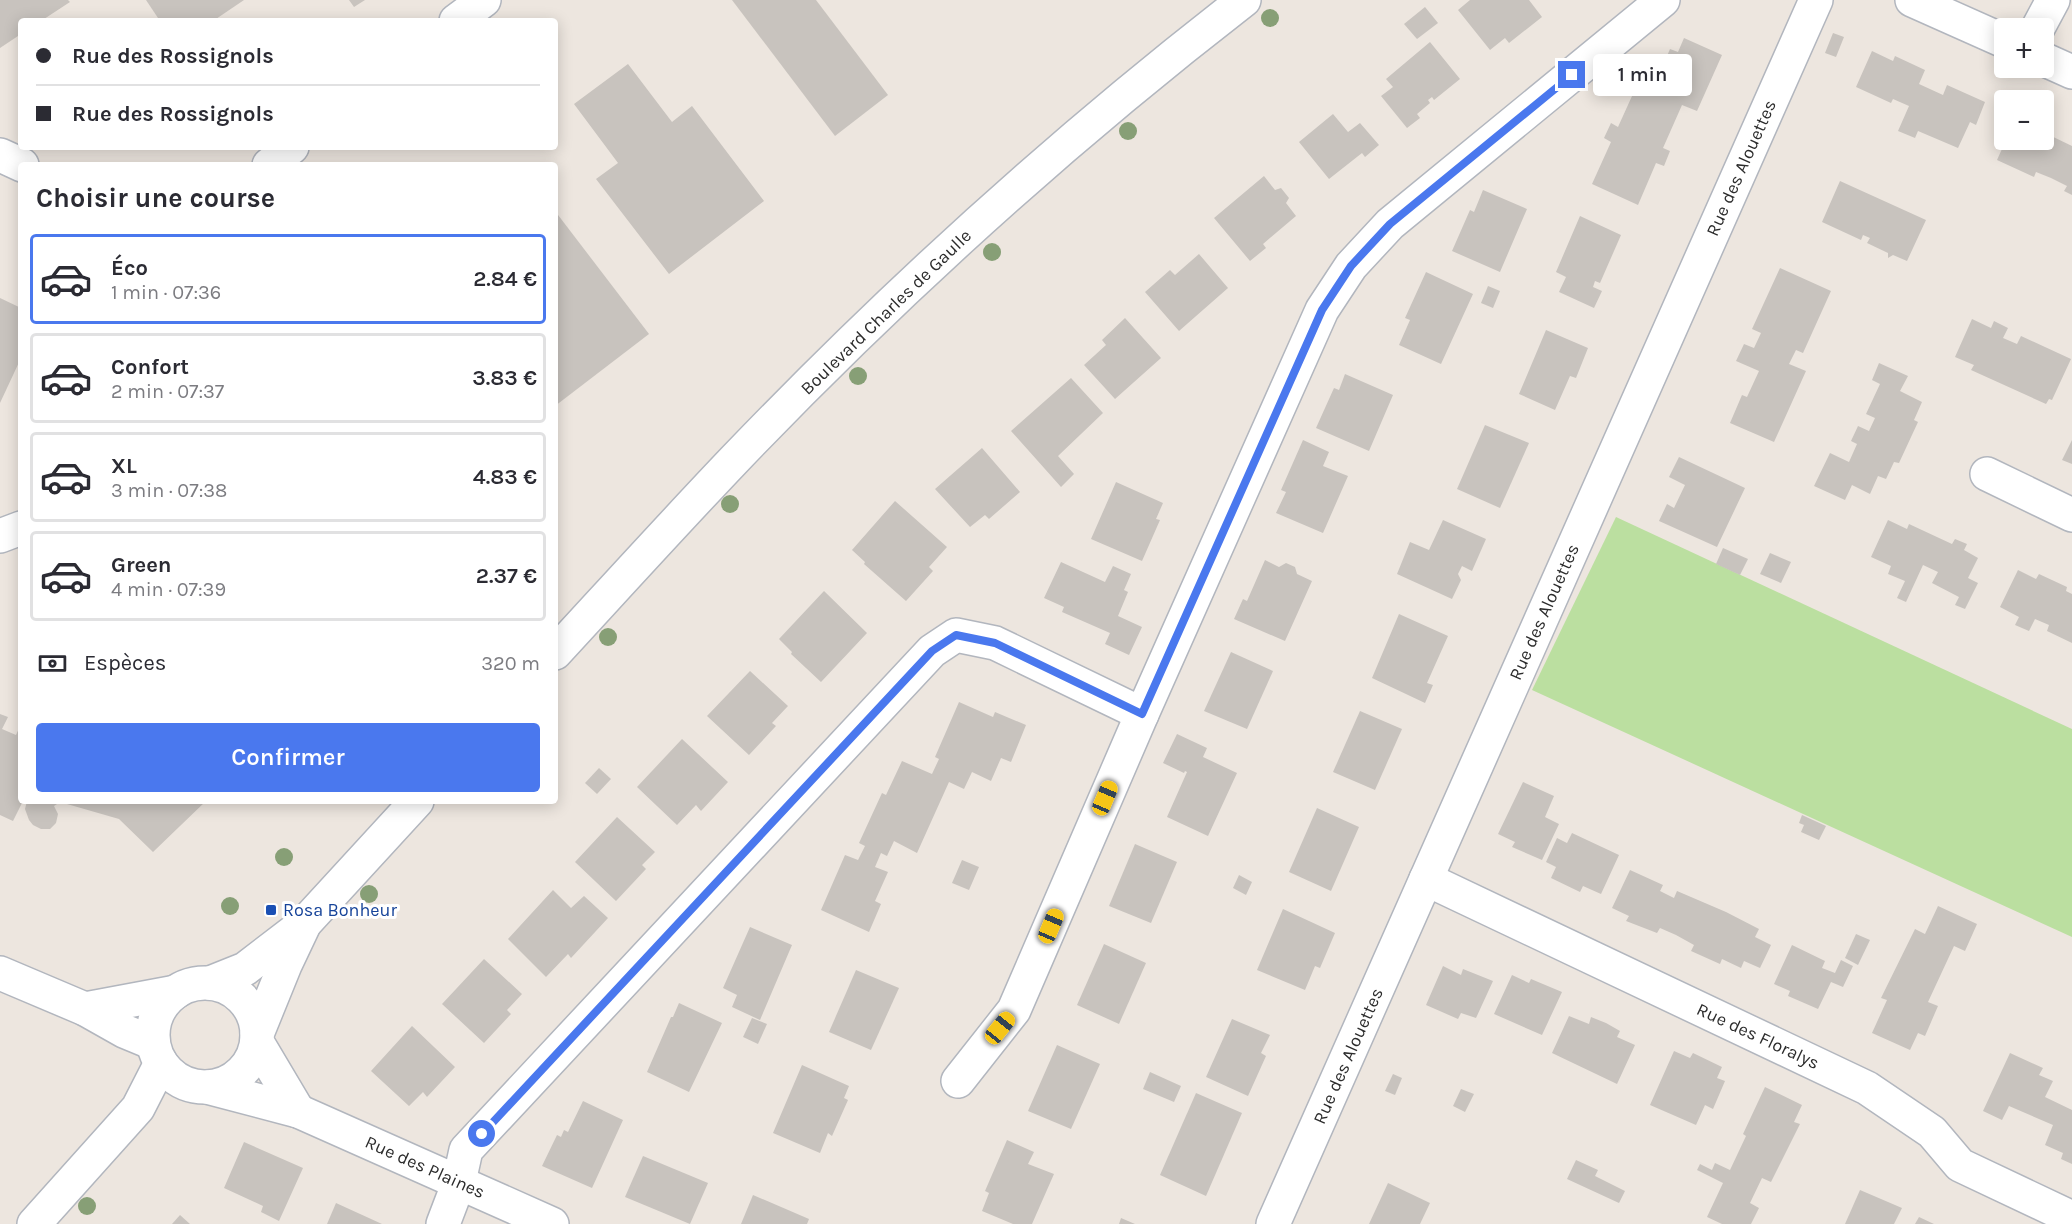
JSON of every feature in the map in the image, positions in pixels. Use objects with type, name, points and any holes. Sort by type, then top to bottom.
[{"type":"street","points":[[460,18],[484,0]]},
{"type":"street","name":"Boulevard Charles de Gaulle","points":[[558,649],[735,459],[847,346],[960,240],[1095,120],[1244,0]]},
{"type":"street","points":[[958,1081],[1014,1011],[1142,714],[1322,310],[1351,266],[1390,224],[1663,0]]},
{"type":"street","name":"Rue des Alouettes","points":[[1273,1224],[1816,0]]},
{"type":"street","points":[[1912,0],[1994,37]]},
{"type":"street","points":[[2043,18],[2053,0]]},
{"type":"street","points":[[2054,64],[2072,72]]},
{"type":"street","points":[[273,162],[288,150]]},
{"type":"street","points":[[0,155],[18,163]]},
{"type":"street","points":[[1987,474],[2072,515]]},
{"type":"street","points":[[0,536],[18,529]]},
{"type":"street","points":[[443,1224],[459,1182],[466,1150],[932,651],[956,635],[995,643],[1142,714]]},
{"type":"street","points":[[210,983],[245,969],[305,923],[414,804]]},
{"type":"street","name":"Rue des Floralys","points":[[1426,879],[1867,1088],[1932,1132],[1960,1165],[2072,1218]]},
{"type":"street","points":[[176,992],[162,1005],[156,1020],[176,1069],[221,1085],[235,1078],[249,1062],[285,965],[305,923]]},
{"type":"street","name":"Rue des Plaines","points":[[0,973],[85,1009],[124,1030],[176,1069],[298,1111],[552,1224]]},
{"type":"street","points":[[85,1009],[176,992],[198,983],[225,986],[238,994],[248,1005],[255,1019],[257,1038],[298,1111]]},
{"type":"street","points":[[34,1224],[176,1069]]},
{"type":"green space","points":[[1616,517],[2072,729],[2072,937],[1532,690]]},
{"type":"building","points":[[0,0],[68,0],[70,2],[46,18],[18,18],[18,36],[0,48]]},
{"type":"building","points":[[146,0],[244,0],[217,18],[158,18]]},
{"type":"building","points":[[349,0],[365,0],[354,7]]},
{"type":"building","points":[[732,0],[816,0],[888,95],[835,136]]},
{"type":"building","points":[[1470,0],[1529,0],[1542,17],[1509,43],[1505,38],[1490,50],[1458,10]]},
{"type":"building","points":[[1425,7],[1438,23],[1417,39],[1404,24]]},
{"type":"building","points":[[1833,33],[1844,37],[1836,57],[1825,53]]},
{"type":"building","points":[[1684,38],[1722,55],[1697,111],[1682,105],[1663,148],[1670,151],[1664,166],[1656,163],[1638,205],[1592,184],[1611,142],[1604,138],[1611,123],[1618,127],[1637,85],[1652,91],[1670,49],[1678,52]]},
{"type":"building","points":[[1430,42],[1460,79],[1434,100],[1432,97],[1428,100],[1430,103],[1417,114],[1420,118],[1407,128],[1381,96],[1393,87],[1386,79]]},
{"type":"building","points":[[1872,51],[1893,61],[1895,56],[1925,70],[1919,84],[1943,95],[1947,85],[1985,102],[1976,125],[1970,122],[1958,148],[1918,131],[1915,138],[1898,131],[1909,106],[1893,99],[1891,103],[1856,87]]},
{"type":"building","points":[[628,64],[672,122],[692,106],[764,201],[669,274],[596,179],[618,163],[574,104]]},
{"type":"building","points":[[1333,114],[1348,132],[1360,123],[1379,145],[1365,157],[1362,153],[1329,179],[1299,142]]},
{"type":"building","points":[[2054,137],[2072,146],[2072,195],[2064,191],[2067,186],[2051,178],[2036,172],[2034,177],[1997,160],[2002,150],[2054,150]]},
{"type":"building","points":[[1264,176],[1275,190],[1281,188],[1289,198],[1286,203],[1296,216],[1263,244],[1266,248],[1250,261],[1214,218]]},
{"type":"building","points":[[1840,181],[1926,220],[1907,261],[1893,255],[1888,258],[1888,253],[1867,243],[1870,238],[1863,235],[1861,240],[1822,222]]},
{"type":"building","points":[[1483,190],[1527,209],[1500,272],[1452,251],[1470,210],[1474,212]]},
{"type":"building","points":[[558,215],[649,334],[558,404]]},
{"type":"building","points":[[1580,216],[1621,235],[1600,283],[1595,281],[1593,287],[1602,291],[1594,308],[1559,292],[1566,277],[1556,272]]},
{"type":"building","points":[[1199,254],[1228,288],[1179,331],[1145,292],[1170,270],[1175,275]]},
{"type":"building","points":[[1780,268],[1831,291],[1803,353],[1796,350],[1789,364],[1806,371],[1774,442],[1730,423],[1742,395],[1747,397],[1759,371],[1736,361],[1744,344],[1754,348],[1761,333],[1752,329]]},
{"type":"building","points":[[1426,272],[1473,294],[1441,364],[1399,345],[1410,320],[1405,318]]},
{"type":"building","points":[[1488,286],[1500,291],[1493,308],[1481,303]]},
{"type":"building","points":[[0,298],[18,307],[18,364],[0,403]]},
{"type":"building","points":[[1125,318],[1161,358],[1115,399],[1084,365],[1106,345],[1102,340]]},
{"type":"building","points":[[1972,319],[1991,328],[1994,321],[2008,328],[2003,338],[2017,344],[2021,336],[2071,359],[2052,400],[2049,399],[2046,404],[1971,370],[1974,365],[1955,357]]},
{"type":"building","points":[[1546,330],[1588,348],[1576,378],[1570,376],[1555,410],[1519,394]]},
{"type":"building","points":[[1879,363],[1908,376],[1900,391],[1922,402],[1914,420],[1918,422],[1899,463],[1894,462],[1886,479],[1878,476],[1870,494],[1852,485],[1845,500],[1814,486],[1830,453],[1849,462],[1857,444],[1851,441],[1858,426],[1869,431],[1875,418],[1866,414],[1880,384],[1872,380]]},
{"type":"building","points":[[1345,374],[1393,395],[1369,451],[1316,428],[1334,388],[1339,390]]},
{"type":"building","points":[[1071,378],[1103,413],[1058,456],[1074,474],[1061,487],[1011,431]]},
{"type":"building","points":[[1485,425],[1529,443],[1500,508],[1457,489]]},
{"type":"building","points":[[1303,440],[1329,452],[1323,466],[1348,476],[1323,533],[1276,513],[1286,492],[1281,490]]},
{"type":"building","points":[[2072,440],[2072,464],[2062,460]]},
{"type":"building","points":[[982,448],[1020,492],[989,519],[985,515],[970,527],[935,489]]},
{"type":"building","points":[[1679,457],[1745,488],[1717,547],[1659,521],[1667,504],[1674,508],[1685,485],[1669,477]]},
{"type":"building","points":[[1116,482],[1163,503],[1156,519],[1160,520],[1142,561],[1091,539]]},
{"type":"building","points":[[895,501],[947,547],[929,567],[933,571],[906,601],[864,564],[865,562],[852,550]]},
{"type":"building","points":[[1443,520],[1486,539],[1472,571],[1462,566],[1458,574],[1461,580],[1452,599],[1397,574],[1410,542],[1429,550]]},
{"type":"building","points":[[1888,520],[1907,529],[1909,524],[1952,544],[1955,539],[1967,544],[1964,550],[1978,558],[1968,578],[1978,583],[1965,609],[1955,605],[1959,597],[1932,583],[1938,572],[1923,565],[1906,602],[1897,598],[1905,581],[1888,574],[1891,566],[1871,557]]},
{"type":"building","points":[[1723,548],[1748,559],[1740,575],[1716,564]]},
{"type":"building","points":[[1770,553],[1791,562],[1781,583],[1760,574]]},
{"type":"building","points":[[1265,560],[1279,567],[1286,563],[1295,567],[1297,574],[1312,581],[1285,641],[1234,619],[1243,599],[1247,601]]},
{"type":"building","points":[[1061,562],[1105,582],[1113,566],[1131,574],[1124,590],[1128,592],[1118,616],[1142,627],[1129,655],[1105,644],[1110,633],[1062,612],[1064,607],[1044,598]]},
{"type":"building","points":[[2018,570],[2036,579],[2039,574],[2067,587],[2066,591],[2072,594],[2072,643],[2047,631],[2049,625],[2035,619],[2029,631],[2015,625],[2019,617],[2000,607]]},
{"type":"building","points":[[824,591],[867,633],[821,682],[791,654],[792,652],[779,639]]},
{"type":"building","points":[[1399,614],[1448,636],[1427,683],[1433,685],[1425,703],[1372,678]]},
{"type":"building","points":[[1231,652],[1273,671],[1247,729],[1204,711]]},
{"type":"building","points":[[750,671],[788,706],[772,723],[776,726],[749,755],[707,716]]},
{"type":"building","points":[[959,702],[993,717],[995,712],[1026,725],[1011,762],[1001,758],[991,781],[972,772],[964,789],[949,782],[917,853],[894,841],[887,856],[881,853],[875,867],[888,872],[875,901],[881,904],[869,932],[821,910],[845,855],[858,860],[865,846],[859,843],[882,793],[886,795],[902,761],[932,774],[939,759],[935,757]]},
{"type":"building","points":[[1360,711],[1402,729],[1375,790],[1333,772]]},
{"type":"building","points":[[0,714],[8,717],[2,729],[16,735],[18,731],[18,804],[22,804],[13,821],[0,815]]},
{"type":"building","points":[[1177,734],[1207,748],[1203,757],[1237,773],[1208,836],[1167,817],[1187,772],[1184,773],[1163,763]]},
{"type":"building","points":[[682,739],[728,782],[701,811],[696,805],[677,825],[637,787]]},
{"type":"building","points":[[599,768],[611,779],[597,794],[585,783]]},
{"type":"building","points":[[1523,782],[1554,796],[1545,817],[1559,824],[1542,860],[1512,847],[1515,842],[1498,834]]},
{"type":"building","points":[[26,804],[57,804],[54,806],[58,814],[56,823],[50,829],[41,829],[29,820],[25,809]]},
{"type":"building","points":[[67,804],[203,804],[153,852],[119,819]]},
{"type":"building","points":[[1317,808],[1359,827],[1331,891],[1289,872]]},
{"type":"building","points":[[1802,815],[1826,826],[1819,840],[1801,832],[1804,825],[1799,823]]},
{"type":"building","points":[[617,817],[655,852],[642,865],[646,869],[616,901],[575,862]]},
{"type":"building","points":[[1572,833],[1619,855],[1601,894],[1583,886],[1580,892],[1551,878],[1556,867],[1546,862],[1557,838],[1567,843]]},
{"type":"building","points":[[1135,844],[1177,862],[1151,923],[1109,906]]},
{"type":"building","points":[[962,860],[979,867],[969,890],[952,883]]},
{"type":"building","points":[[1630,870],[1663,885],[1660,891],[1674,898],[1677,891],[1759,929],[1755,937],[1771,945],[1760,968],[1744,961],[1741,968],[1722,959],[1720,964],[1691,951],[1694,945],[1676,935],[1660,928],[1657,933],[1626,921],[1629,916],[1612,908]]},
{"type":"building","points":[[1239,875],[1252,882],[1246,895],[1233,888]]},
{"type":"building","points":[[553,890],[571,908],[584,896],[608,918],[571,958],[568,954],[546,977],[508,939]]},
{"type":"building","points":[[1938,906],[1977,924],[1965,951],[1954,946],[1928,1002],[1938,1006],[1925,1036],[1918,1033],[1910,1050],[1872,1033],[1887,1000],[1881,998],[1915,929],[1925,934]]},
{"type":"building","points":[[1283,909],[1335,933],[1320,968],[1315,966],[1305,990],[1257,970]]},
{"type":"building","points":[[750,927],[792,945],[760,1020],[732,1007],[737,995],[723,988]]},
{"type":"building","points":[[1856,934],[1870,940],[1858,965],[1845,958]]},
{"type":"building","points":[[1104,944],[1146,963],[1119,1024],[1077,1005]]},
{"type":"building","points":[[1792,945],[1825,961],[1822,968],[1835,973],[1841,960],[1853,966],[1843,987],[1831,982],[1818,1009],[1788,996],[1790,991],[1774,984]]},
{"type":"building","points":[[484,959],[522,994],[507,1010],[511,1014],[484,1043],[442,1004]]},
{"type":"building","points":[[1443,966],[1461,975],[1463,969],[1493,981],[1476,1018],[1461,1013],[1458,1019],[1426,1005]]},
{"type":"building","points":[[856,970],[899,988],[871,1050],[829,1032]]},
{"type":"building","points":[[1512,975],[1529,983],[1531,979],[1562,992],[1542,1035],[1494,1014]]},
{"type":"building","points":[[679,1003],[722,1023],[689,1092],[647,1072]]},
{"type":"building","points":[[1569,1016],[1589,1024],[1591,1017],[1606,1023],[1620,1031],[1617,1037],[1635,1045],[1617,1084],[1552,1053]]},
{"type":"building","points":[[752,1018],[767,1024],[758,1044],[743,1037]]},
{"type":"building","points":[[1232,1019],[1270,1035],[1261,1053],[1266,1056],[1248,1096],[1206,1077]]},
{"type":"building","points":[[412,1026],[455,1067],[427,1097],[423,1092],[409,1106],[371,1071]]},
{"type":"building","points":[[1057,1045],[1100,1064],[1071,1129],[1028,1111]]},
{"type":"building","points":[[1674,1051],[1690,1058],[1693,1053],[1722,1067],[1717,1078],[1725,1081],[1713,1109],[1705,1105],[1696,1125],[1650,1105]]},
{"type":"building","points":[[2010,1053],[2043,1068],[2039,1075],[2053,1081],[2045,1097],[2072,1110],[2072,1164],[2061,1159],[2063,1153],[2045,1145],[2053,1125],[2009,1106],[2002,1120],[1983,1111]]},
{"type":"building","points":[[802,1065],[849,1086],[844,1098],[848,1100],[832,1136],[828,1133],[820,1153],[773,1133]]},
{"type":"building","points":[[1150,1072],[1181,1086],[1174,1102],[1143,1089]]},
{"type":"building","points":[[1393,1074],[1402,1078],[1395,1095],[1385,1091]]},
{"type":"building","points":[[1765,1087],[1802,1105],[1794,1122],[1800,1124],[1771,1182],[1762,1178],[1750,1203],[1759,1208],[1751,1224],[1722,1224],[1707,1217],[1723,1183],[1697,1170],[1700,1164],[1712,1170],[1715,1163],[1730,1170],[1746,1136],[1743,1134]]},
{"type":"building","points":[[1461,1089],[1474,1094],[1465,1112],[1453,1106]]},
{"type":"building","points":[[1196,1093],[1242,1113],[1206,1196],[1160,1175]]},
{"type":"building","points":[[583,1101],[623,1120],[592,1188],[542,1166],[557,1135],[561,1137],[564,1130],[568,1132]]},
{"type":"building","points":[[1007,1140],[1034,1152],[1028,1164],[1054,1174],[1032,1224],[1013,1224],[982,1211],[989,1193],[985,1191]]},
{"type":"building","points":[[244,1142],[303,1168],[279,1221],[261,1212],[263,1206],[224,1188]]},
{"type":"building","points":[[643,1156],[708,1183],[690,1224],[625,1197]]},
{"type":"building","points":[[1576,1160],[1598,1170],[1595,1176],[1625,1191],[1619,1203],[1567,1179]]},
{"type":"building","points":[[1388,1183],[1430,1203],[1420,1224],[1369,1224]]},
{"type":"building","points":[[1860,1190],[1902,1208],[1894,1224],[1845,1224]]},
{"type":"building","points":[[753,1195],[809,1219],[807,1224],[741,1224]]},
{"type":"building","points":[[336,1203],[382,1224],[327,1224]]},
{"type":"building","points":[[180,1215],[190,1224],[172,1224]]},
{"type":"building","points":[[1919,1217],[1934,1224],[1915,1224]]},
{"type":"building","points":[[1121,1218],[1135,1224],[1119,1224]]},
{"type":"place","name":"Rosa Bonheur","points":[[271,910]]},
{"type":"route","points":[[482,1134],[932,651],[956,635],[995,643],[1142,714],[1322,310],[1351,266],[1390,224],[1572,75]]}]
